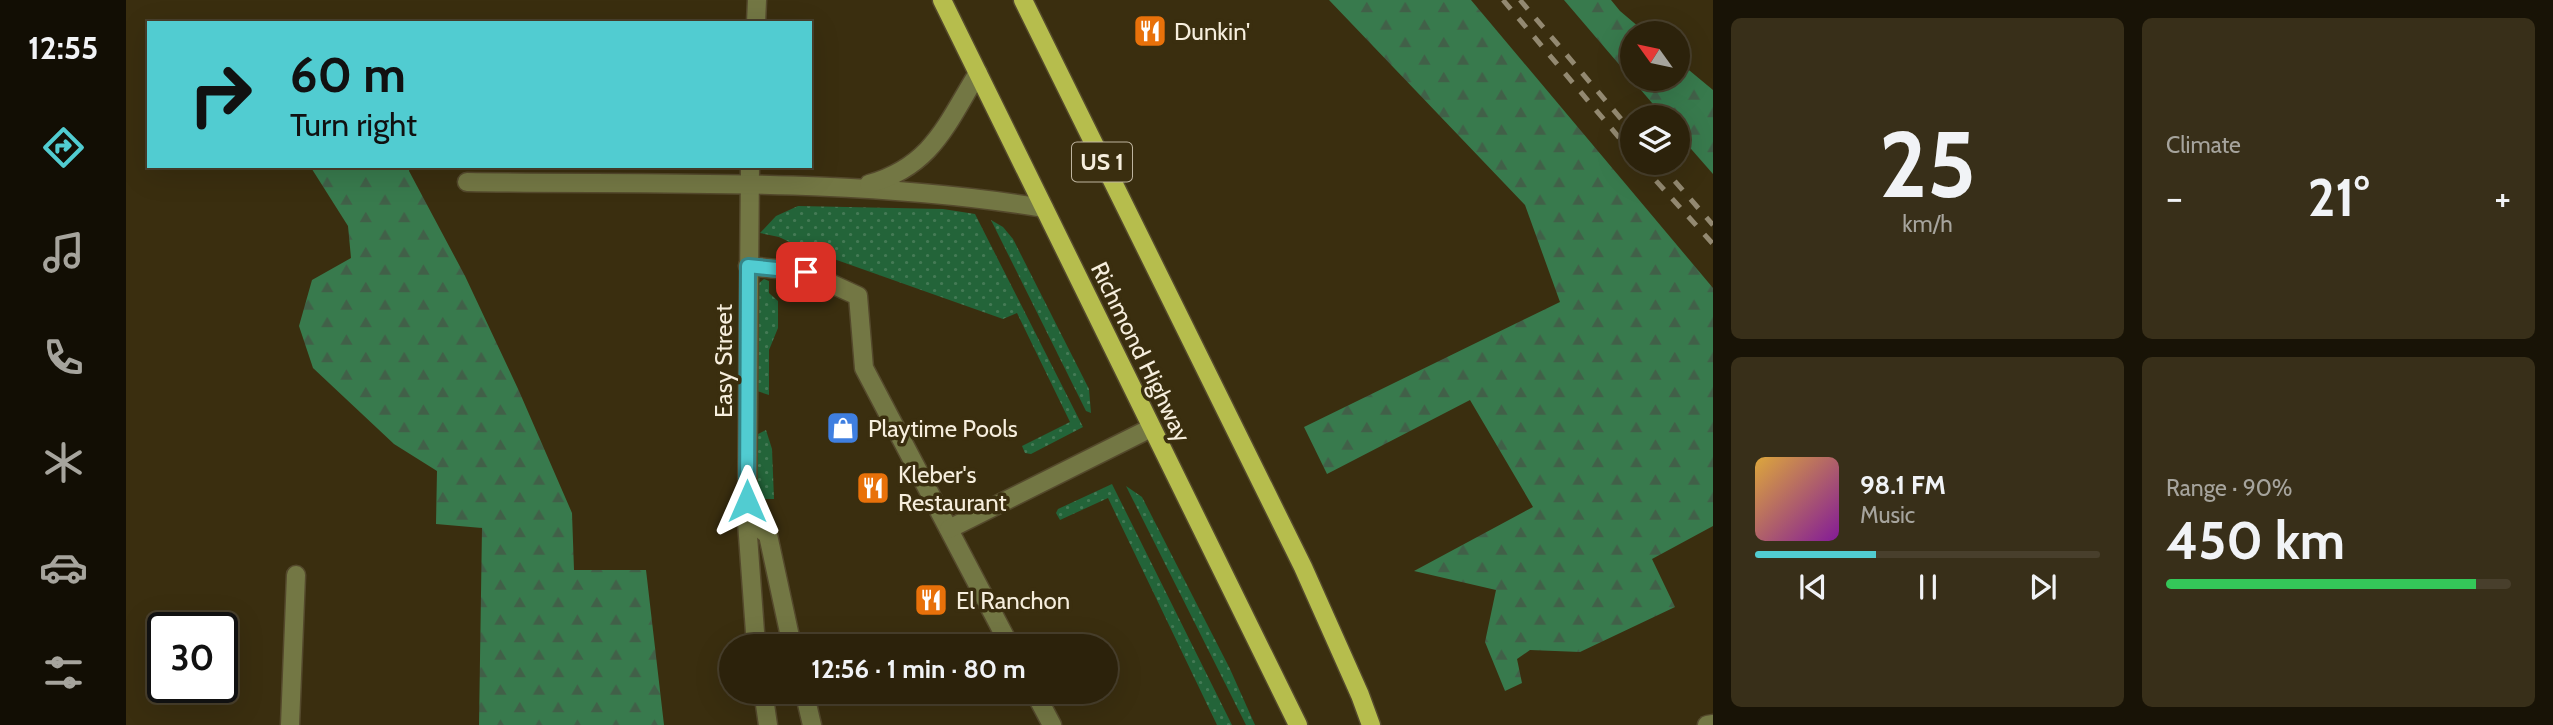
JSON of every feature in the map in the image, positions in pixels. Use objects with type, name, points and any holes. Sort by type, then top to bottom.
[{"type":"main road","name":"Richmond Highway","points":[[942,0],[1298,725]]},
{"type":"main road","name":"Richmond Highway","points":[[1023,0],[1303,567],[1371,725]]},
{"type":"street","points":[[756,21],[757,0]]},
{"type":"street","points":[[859,187],[897,175],[918,161],[936,141],[978,73]]},
{"type":"street","name":"Easy Street","points":[[750,168],[747,522],[755,634]]},
{"type":"street","points":[[467,182],[859,187],[978,198],[1044,208]]},
{"type":"street","points":[[748,266],[806,272],[858,296],[864,368],[1004,634]]},
{"type":"street","points":[[949,530],[1151,428]]},
{"type":"street","points":[[747,522],[756,524],[768,534],[789,634]]},
{"type":"street","points":[[290,725],[296,575]]},
{"type":"street","points":[[764,704],[768,725]]},
{"type":"street","points":[[806,704],[812,725]]},
{"type":"street","points":[[1041,704],[1052,725]]},
{"type":"street","points":[[1707,725],[1713,724]]},
{"type":"green space","points":[[1329,0],[1471,0],[1713,288],[1713,526],[1652,559],[1675,607],[1580,652],[1530,650],[1517,659],[1522,683],[1505,691],[1485,642],[1496,590],[1414,571],[1533,507],[1470,400],[1327,474],[1304,427],[1560,302],[1525,205]]},
{"type":"green space","points":[[1564,0],[1611,0],[1632,21],[1620,21],[1620,66]]},
{"type":"green space","points":[[1690,71],[1713,90],[1713,174],[1690,148],[1690,105],[1654,105],[1642,91],[1690,91]]},
{"type":"green space","points":[[311,168],[410,168],[465,276],[572,513],[574,570],[646,570],[664,725],[479,725],[482,528],[436,524],[437,471],[394,444],[313,368],[299,326],[312,280],[351,258],[348,226]]},
{"type":"green space","points":[[798,206],[943,209],[975,214],[1083,427],[1031,454],[1025,453],[1022,446],[1070,422],[1017,313],[1003,319],[800,247],[779,237],[760,233],[776,216]]},
{"type":"green space","points":[[991,220],[1003,227],[1013,239],[1089,389],[1091,413],[1086,411]]},
{"type":"green space","points":[[764,279],[769,281],[769,293],[778,301],[778,328],[769,350],[769,395],[757,391],[759,283]]},
{"type":"green space","points":[[766,430],[772,449],[774,499],[755,499],[756,435]]},
{"type":"green space","points":[[1112,484],[1232,725],[1217,725],[1108,498],[1060,520],[1056,513],[1058,509]]},
{"type":"green space","points":[[1126,486],[1142,497],[1230,669],[1255,725],[1246,725]]},
{"type":"railway","points":[[1503,0],[1620,139]]},
{"type":"railway","points":[[1520,0],[1620,118]]},
{"type":"railway","points":[[1651,175],[1713,244]]},
{"type":"railway","points":[[1669,175],[1713,225]]},
{"type":"place","name":"Dunkin'","points":[[1150,31]]},
{"type":"place","name":"Playtime Pools","points":[[843,428]]},
{"type":"place","name":"Kleber's Restaurant","points":[[873,488]]},
{"type":"place","name":"El Ranchon","points":[[931,600]]},
{"type":"route","points":[[747,501],[748,266],[806,272]]}]
